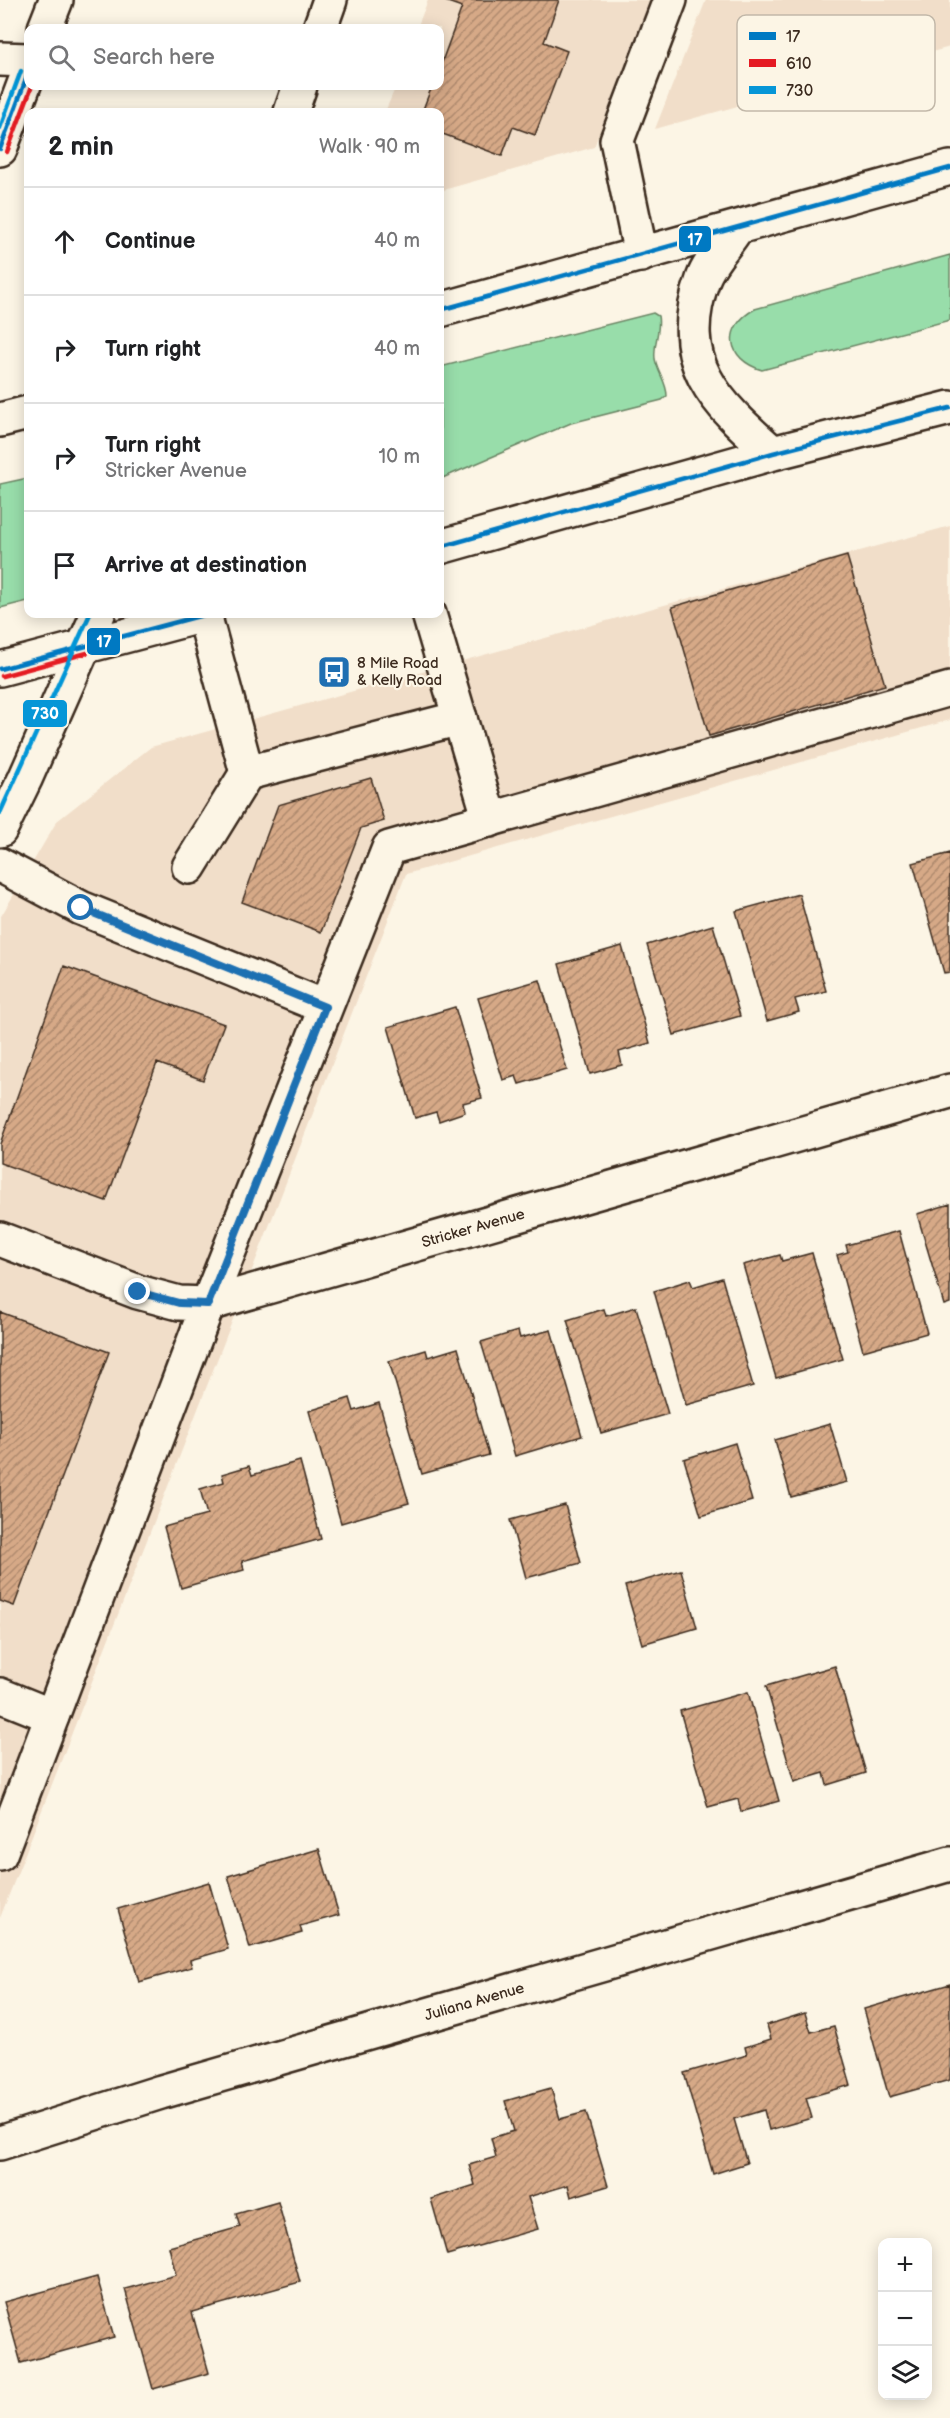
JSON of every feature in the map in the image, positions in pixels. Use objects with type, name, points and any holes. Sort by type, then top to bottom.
[{"type":"main road","points":[[47,24],[56,0]]},
{"type":"main road","points":[[321,24],[330,0]]},
{"type":"main road","points":[[641,255],[617,140],[670,0]]},
{"type":"main road","points":[[0,59],[24,60]]},
{"type":"main road","points":[[0,150],[24,85]]},
{"type":"main road","points":[[292,108],[299,90]]},
{"type":"main road","points":[[444,309],[950,168]]},
{"type":"main road","points":[[736,229],[704,278],[694,316],[694,344],[701,371],[715,397],[738,422],[773,453]]},
{"type":"main road","points":[[444,546],[773,453],[950,408]]},
{"type":"main road","points":[[0,420],[24,413]]},
{"type":"main road","points":[[0,830],[96,618]]},
{"type":"main road","points":[[0,669],[190,618]]},
{"type":"main road","points":[[206,618],[247,774]]},
{"type":"main road","points":[[430,618],[490,820]]},
{"type":"main road","points":[[0,1854],[208,1304],[388,848],[950,688]]},
{"type":"main road","points":[[189,867],[247,774],[460,718]]},
{"type":"main road","points":[[0,865],[81,908],[325,1007]]},
{"type":"main road","name":"Stricker Avenue","points":[[0,1239],[138,1292],[179,1303],[208,1304],[950,1091]]},
{"type":"main road","points":[[0,1695],[52,1716]]},
{"type":"main road","name":"Juliana Avenue","points":[[0,2143],[161,2092],[950,1864]]},
{"type":"shaded area","points":[[428,0],[650,0],[594,147],[444,190],[444,108],[387,108],[394,90],[444,90],[444,24],[419,24]]},
{"type":"shaded area","points":[[706,0],[950,0],[950,47],[935,51],[935,15],[737,15],[737,106],[655,129]]},
{"type":"shaded area","points":[[950,526],[950,720],[406,874],[0,1918],[0,918],[57,821],[151,747]]},
{"type":"green space","points":[[950,255],[950,320],[762,370],[750,365],[735,351],[733,333],[744,316],[755,309]]},
{"type":"green space","points":[[653,313],[658,316],[659,322],[655,359],[667,396],[662,400],[571,423],[444,477],[444,366]]},
{"type":"green space","points":[[24,479],[24,602],[0,608],[0,484]]},
{"type":"building","points":[[442,0],[559,0],[544,42],[567,51],[535,135],[513,127],[502,156],[444,134],[444,108],[424,108],[430,90],[444,90],[444,56],[462,7]]},
{"type":"building","points":[[847,556],[885,685],[709,736],[672,607]]},
{"type":"building","points":[[371,778],[384,821],[361,828],[321,932],[242,902],[278,805]]},
{"type":"building","points":[[950,853],[950,972],[944,973],[913,863]]},
{"type":"building","points":[[799,894],[826,991],[795,999],[799,1012],[767,1021],[736,911]]},
{"type":"building","points":[[713,925],[740,1016],[674,1035],[647,945]]},
{"type":"building","points":[[622,946],[650,1043],[619,1052],[622,1065],[590,1074],[559,964]]},
{"type":"building","points":[[64,966],[224,1024],[203,1080],[157,1063],[106,1201],[0,1163],[0,1144]]},
{"type":"building","points":[[540,980],[567,1070],[519,1084],[516,1076],[503,1080],[478,998]]},
{"type":"building","points":[[455,1007],[482,1098],[463,1103],[465,1112],[439,1121],[436,1112],[415,1118],[388,1027]]},
{"type":"building","points":[[950,1204],[950,1303],[944,1305],[917,1214]]},
{"type":"building","points":[[899,1231],[927,1333],[863,1351],[837,1255],[848,1252],[846,1245]]},
{"type":"building","points":[[812,1253],[843,1359],[776,1378],[743,1265],[780,1255],[782,1261]]},
{"type":"building","points":[[722,1278],[753,1386],[686,1405],[654,1291],[690,1280],[693,1287]]},
{"type":"building","points":[[636,1307],[668,1414],[601,1433],[567,1320],[604,1309],[606,1316]]},
{"type":"building","points":[[0,1312],[109,1352],[14,1606],[0,1601]]},
{"type":"building","points":[[551,1330],[582,1436],[515,1456],[481,1342],[518,1331],[520,1338]]},
{"type":"building","points":[[458,1348],[489,1455],[422,1474],[389,1361],[426,1350],[428,1357]]},
{"type":"building","points":[[350,1398],[354,1411],[379,1403],[409,1503],[341,1523],[309,1411]]},
{"type":"building","points":[[830,1424],[847,1482],[791,1497],[775,1440]]},
{"type":"building","points":[[735,1443],[752,1501],[701,1516],[684,1459]]},
{"type":"building","points":[[300,1461],[321,1539],[242,1561],[244,1570],[181,1588],[164,1527],[207,1515],[200,1489],[224,1482],[222,1474],[249,1466],[252,1475]]},
{"type":"building","points":[[565,1505],[581,1563],[526,1578],[510,1520]]},
{"type":"building","points":[[681,1570],[697,1628],[642,1644],[625,1586]]},
{"type":"building","points":[[835,1666],[866,1773],[827,1785],[824,1773],[794,1782],[766,1686]]},
{"type":"building","points":[[748,1692],[779,1801],[741,1812],[738,1799],[708,1807],[680,1711]]},
{"type":"building","points":[[319,1849],[339,1915],[300,1926],[302,1933],[250,1948],[228,1876]]},
{"type":"building","points":[[209,1882],[228,1949],[190,1960],[192,1967],[139,1982],[118,1909]]},
{"type":"building","points":[[950,1984],[950,2080],[889,2097],[864,2009]]},
{"type":"building","points":[[805,2013],[811,2032],[834,2026],[851,2085],[806,2098],[812,2118],[769,2130],[764,2110],[734,2119],[747,2163],[713,2174],[684,2073],[747,2055],[745,2047],[771,2039],[767,2025]]},
{"type":"building","points":[[551,2088],[560,2119],[586,2112],[608,2186],[571,2197],[568,2185],[528,2197],[538,2229],[447,2255],[431,2199],[475,2185],[469,2165],[496,2157],[491,2138],[514,2131],[505,2101]]},
{"type":"building","points":[[278,2202],[300,2282],[192,2312],[209,2373],[153,2389],[125,2289],[176,2275],[169,2247],[240,2227],[236,2214]]},
{"type":"building","points":[[97,2277],[114,2337],[21,2363],[4,2302]]},
{"type":"transit line","name":"730","points":[[0,128],[21,71]]},
{"type":"transit line","name":"17","points":[[0,149],[24,85]]},
{"type":"transit line","name":"610","points":[[7,152],[30,90]]},
{"type":"transit line","name":"17","points":[[444,309],[950,168]]},
{"type":"transit line","name":"17","points":[[444,546],[773,453],[950,408]]},
{"type":"transit line","name":"730","points":[[0,813],[88,618]]},
{"type":"transit line","name":"17","points":[[0,669],[192,618]]},
{"type":"transit line","name":"610","points":[[2,676],[87,653]]},
{"type":"place","name":"8 Mile Road & Kelly Road","points":[[334,672]]},
{"type":"route","points":[[81,908],[325,1007],[208,1304],[179,1303],[138,1292]]}]
